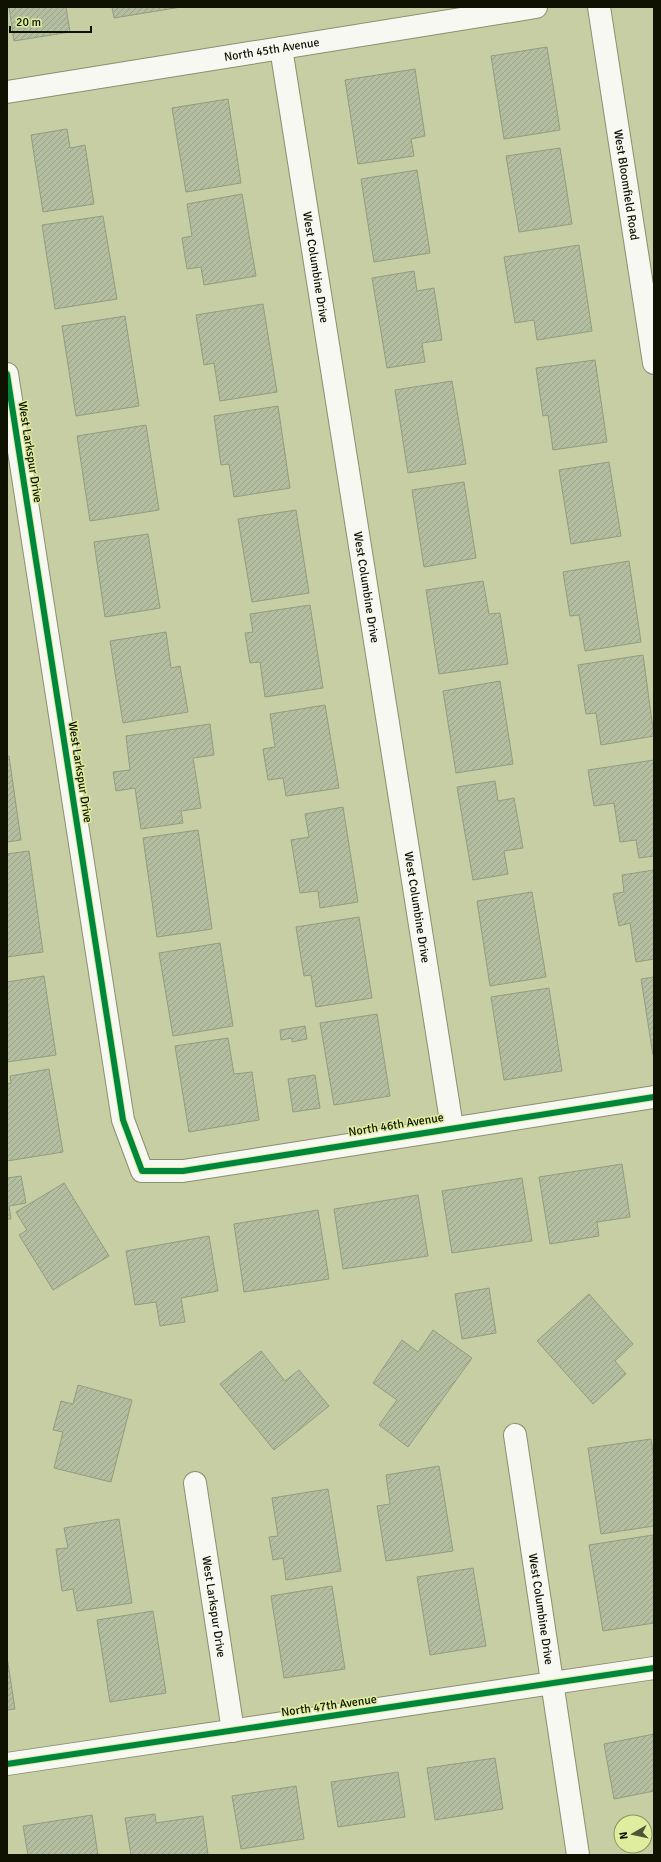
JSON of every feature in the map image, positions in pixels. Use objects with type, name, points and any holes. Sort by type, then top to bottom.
[{"type":"street","name":"North 45th Avenue","points":[[7,92],[281,48],[444,15],[536,7]]},
{"type":"street","name":"West Bloomfield Road","points":[[599,7],[651,323],[654,363]]},
{"type":"street","name":"West Columbine Drive","points":[[281,48],[452,1128]]},
{"type":"street","name":"West Larkspur Drive","points":[[7,374],[123,1120],[142,1170]]},
{"type":"street","name":"North 46th Avenue","points":[[142,1170],[183,1170],[654,1097]]},
{"type":"street","name":"West Columbine Drive","points":[[515,1435],[578,1855]]},
{"type":"street","name":"West Larkspur Drive","points":[[195,1483],[233,1731]]},
{"type":"street","name":"North 47th Avenue","points":[[7,1764],[654,1668]]},
{"type":"building","points":[[9,7],[66,7],[70,32],[14,41]]},
{"type":"building","points":[[112,7],[181,7],[114,18]]},
{"type":"building","points":[[547,47],[560,130],[504,139],[491,56]]},
{"type":"building","points":[[415,69],[425,136],[411,139],[414,156],[358,164],[345,80]]},
{"type":"building","points":[[228,99],[241,183],[186,192],[172,108]]},
{"type":"building","points":[[67,129],[70,148],[85,145],[94,204],[43,212],[31,135]]},
{"type":"building","points":[[560,148],[572,224],[519,232],[506,156]]},
{"type":"building","points":[[417,170],[430,253],[374,262],[361,179]]},
{"type":"building","points":[[242,194],[256,276],[204,285],[201,267],[187,269],[182,238],[192,236],[187,204]]},
{"type":"building","points":[[103,216],[117,299],[55,309],[42,225]]},
{"type":"building","points":[[579,245],[592,331],[537,340],[534,320],[515,323],[504,257]]},
{"type":"building","points":[[414,271],[417,291],[434,288],[442,340],[422,343],[425,362],[387,368],[372,278]]},
{"type":"building","points":[[263,304],[277,392],[220,401],[214,363],[204,365],[196,315]]},
{"type":"building","points":[[125,316],[139,406],[76,416],[62,326]]},
{"type":"building","points":[[595,360],[607,442],[553,450],[548,415],[543,416],[536,368]]},
{"type":"building","points":[[452,381],[466,464],[408,473],[395,390]]},
{"type":"building","points":[[278,406],[290,488],[234,497],[229,464],[221,465],[214,416]]},
{"type":"building","points":[[146,425],[159,510],[90,521],[77,436]]},
{"type":"building","points":[[609,462],[621,536],[571,544],[559,470]]},
{"type":"building","points":[[464,482],[476,558],[424,567],[412,490]]},
{"type":"building","points":[[296,510],[309,593],[252,602],[238,519]]},
{"type":"building","points":[[148,534],[160,608],[105,617],[94,542]]},
{"type":"building","points":[[629,561],[641,642],[585,651],[579,615],[570,616],[563,572]]},
{"type":"building","points":[[483,581],[489,614],[500,613],[508,664],[439,674],[426,590]]},
{"type":"building","points":[[310,605],[323,688],[265,697],[260,662],[250,663],[245,633],[253,632],[250,614]]},
{"type":"building","points":[[166,632],[171,668],[180,666],[188,712],[123,723],[110,641]]},
{"type":"building","points":[[643,655],[654,736],[601,745],[596,713],[586,714],[578,665]]},
{"type":"building","points":[[500,681],[513,764],[456,773],[443,691]]},
{"type":"building","points":[[325,705],[339,788],[286,796],[283,778],[268,780],[263,749],[275,747],[270,714]]},
{"type":"building","points":[[210,724],[214,755],[193,758],[201,808],[181,811],[183,823],[141,829],[135,788],[116,791],[113,772],[130,770],[126,736]]},
{"type":"building","points":[[7,756],[9,756],[21,840],[7,842]]},
{"type":"building","points":[[654,760],[654,856],[639,858],[636,840],[620,842],[614,803],[594,806],[588,770]]},
{"type":"building","points":[[495,781],[498,801],[514,798],[523,848],[504,851],[508,874],[473,880],[457,787]]},
{"type":"building","points":[[343,807],[358,902],[320,908],[318,891],[300,893],[291,840],[309,837],[305,814]]},
{"type":"building","points":[[198,830],[212,929],[157,937],[143,838]]},
{"type":"building","points":[[29,851],[43,952],[7,957],[7,854]]},
{"type":"building","points":[[654,870],[654,959],[636,962],[630,923],[619,926],[613,894],[624,892],[622,875]]},
{"type":"building","points":[[532,892],[546,977],[490,986],[477,901]]},
{"type":"building","points":[[359,917],[372,998],[316,1007],[311,975],[304,976],[296,927]]},
{"type":"building","points":[[220,943],[233,1026],[173,1036],[159,953]]},
{"type":"building","points":[[44,976],[56,1055],[7,1062],[7,982]]},
{"type":"building","points":[[654,977],[654,1055],[653,1055],[641,979]]},
{"type":"building","points":[[549,988],[562,1071],[504,1080],[491,997]]},
{"type":"building","points":[[377,1014],[390,1096],[334,1105],[320,1023]]},
{"type":"building","points":[[305,1026],[307,1039],[292,1042],[292,1038],[281,1040],[280,1030]]},
{"type":"building","points":[[228,1038],[234,1074],[252,1072],[259,1120],[189,1132],[175,1046]]},
{"type":"building","points":[[49,1069],[63,1152],[7,1161],[7,1084],[11,1083],[10,1076]]},
{"type":"building","points":[[315,1075],[320,1108],[293,1112],[288,1079]]},
{"type":"building","points":[[622,1164],[630,1217],[597,1222],[599,1236],[550,1244],[539,1177]]},
{"type":"building","points":[[21,1176],[26,1203],[9,1206],[11,1219],[7,1219],[7,1178]]},
{"type":"building","points":[[522,1178],[532,1241],[452,1253],[442,1191]]},
{"type":"building","points":[[64,1183],[109,1256],[53,1290],[19,1235],[27,1230],[16,1212]]},
{"type":"building","points":[[418,1195],[428,1256],[343,1269],[334,1209]]},
{"type":"building","points":[[318,1210],[329,1279],[244,1292],[234,1224]]},
{"type":"building","points":[[209,1236],[218,1291],[181,1298],[185,1322],[160,1326],[156,1302],[135,1305],[126,1251]]},
{"type":"building","points":[[489,1288],[496,1333],[462,1339],[455,1294]]},
{"type":"building","points":[[589,1294],[633,1344],[615,1361],[626,1374],[593,1404],[537,1341]]},
{"type":"building","points":[[433,1330],[472,1358],[408,1447],[379,1425],[397,1400],[373,1383],[402,1340],[418,1352]]},
{"type":"building","points":[[261,1351],[285,1381],[299,1370],[329,1406],[274,1450],[220,1384]]},
{"type":"building","points":[[78,1385],[132,1400],[111,1482],[54,1468],[63,1432],[53,1430],[61,1401],[73,1404]]},
{"type":"building","points":[[651,1439],[654,1460],[654,1526],[601,1534],[588,1448]]},
{"type":"building","points":[[439,1466],[453,1551],[386,1561],[377,1506],[390,1504],[386,1475]]},
{"type":"building","points":[[328,1489],[341,1571],[286,1580],[283,1558],[273,1560],[269,1537],[278,1536],[272,1498]]},
{"type":"building","points":[[119,1519],[132,1603],[77,1611],[73,1589],[62,1591],[56,1549],[68,1548],[64,1528]]},
{"type":"building","points":[[653,1535],[654,1623],[603,1631],[589,1545]]},
{"type":"building","points":[[473,1568],[486,1646],[430,1655],[417,1577]]},
{"type":"building","points":[[332,1586],[345,1669],[284,1678],[271,1596]]},
{"type":"building","points":[[153,1611],[166,1693],[110,1702],[97,1620]]},
{"type":"building","points":[[7,1657],[15,1709],[7,1710]]},
{"type":"building","points":[[654,1734],[654,1791],[614,1799],[604,1744]]},
{"type":"building","points":[[495,1758],[503,1809],[435,1820],[427,1768]]},
{"type":"building","points":[[398,1772],[405,1817],[338,1827],[331,1782]]},
{"type":"building","points":[[296,1786],[304,1839],[241,1849],[232,1796]]},
{"type":"building","points":[[155,1814],[156,1823],[203,1816],[208,1855],[131,1855],[125,1818]]},
{"type":"building","points":[[92,1815],[98,1855],[28,1855],[23,1826]]},
{"type":"cycle path","points":[[7,374],[123,1120],[142,1171],[183,1171],[654,1097]]},
{"type":"cycle path","points":[[7,1764],[654,1668]]}]
